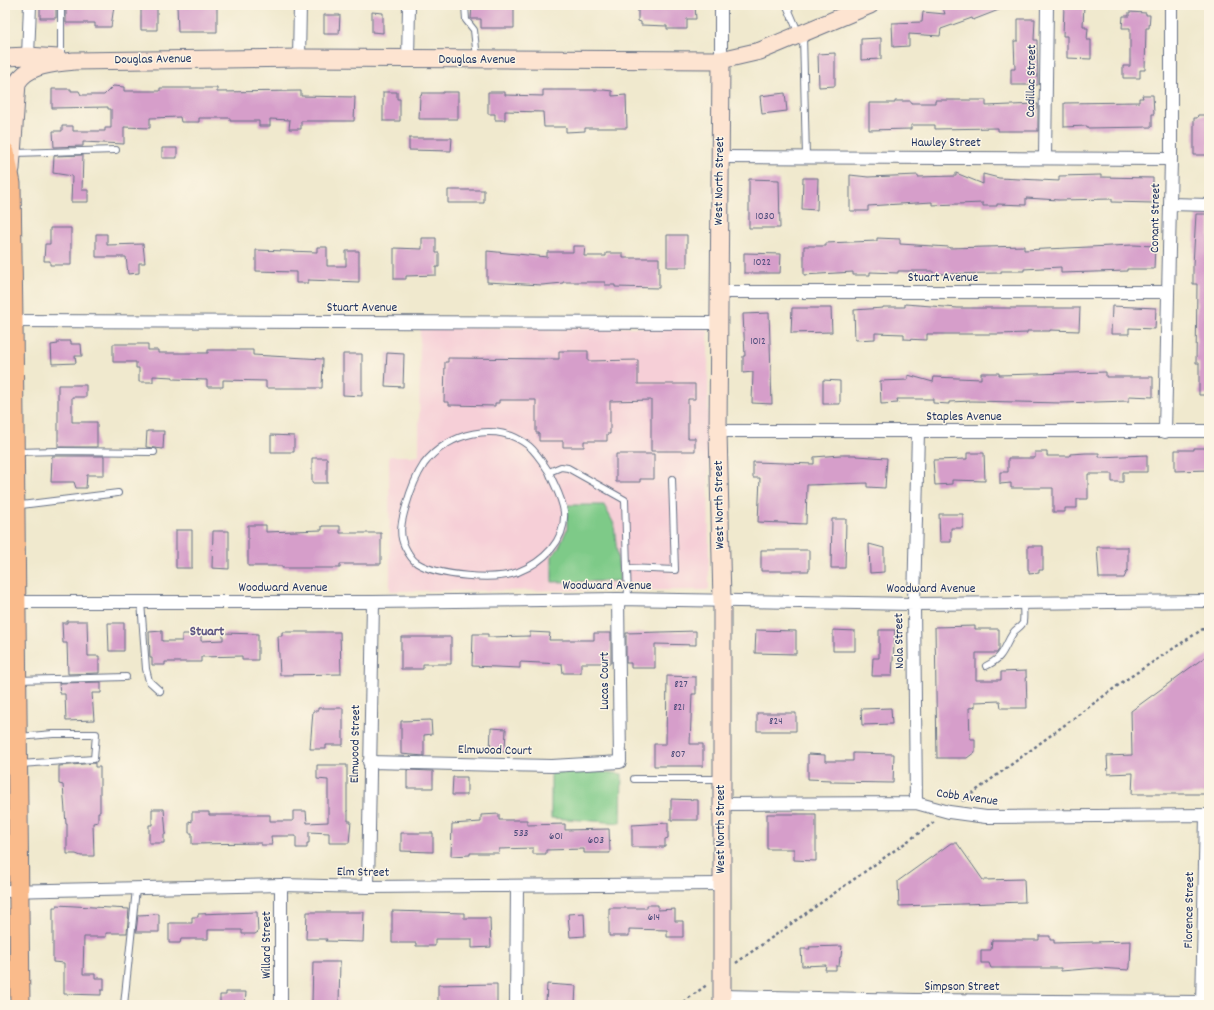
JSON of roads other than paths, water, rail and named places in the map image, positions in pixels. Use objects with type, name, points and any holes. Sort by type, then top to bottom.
[{"type":"main road","points":[[9,152],[9,321],[14,452],[10,507],[11,602],[17,737],[12,891],[20,1005]]},
{"type":"street","points":[[28,56],[30,5]]},
{"type":"street","points":[[299,58],[300,5]]},
{"type":"street","points":[[408,60],[409,5]]},
{"type":"street","name":"West North Street","points":[[721,5],[718,430],[722,601],[722,1001]]},
{"type":"street","name":"Douglas Avenue","points":[[5,57],[28,56],[67,59],[299,58],[408,60],[721,60],[760,51],[801,35],[844,13],[870,5]]},
{"type":"street","name":"Cadillac Street","points":[[1045,157],[1047,5]]},
{"type":"street","name":"Conant Street","points":[[1165,432],[1171,159],[1171,5]]},
{"type":"street","name":"Douglas Avenue","points":[[9,152],[17,84],[21,76],[31,69],[67,59]]},
{"type":"street","name":"Hawley Street","points":[[720,157],[1045,157],[1171,159]]},
{"type":"street","points":[[1170,204],[1209,205]]},
{"type":"street","name":"Stuart Avenue","points":[[718,292],[1168,292]]},
{"type":"street","name":"Stuart Avenue","points":[[9,321],[719,323]]},
{"type":"street","name":"Staples Avenue","points":[[718,430],[1209,431]]},
{"type":"street","name":"Nola Street","points":[[916,803],[914,604],[918,431]]},
{"type":"street","name":"Woodward Avenue","points":[[11,602],[373,602],[623,599],[914,604],[1209,601]]},
{"type":"street","name":"Lucas Court","points":[[620,762],[623,599]]},
{"type":"street","name":"Elmwood Street","points":[[368,887],[373,602]]},
{"type":"street","name":"Elmwood Court","points":[[369,762],[551,766],[620,762]]},
{"type":"street","name":"Cobb Avenue","points":[[721,804],[916,803],[949,812],[986,817],[1208,815]]},
{"type":"street","name":"Florence Street","points":[[1202,1004],[1208,815]]},
{"type":"street","name":"Elm Street","points":[[12,891],[281,885],[368,887],[721,884]]},
{"type":"street","name":"Willard Street","points":[[280,1005],[281,885]]},
{"type":"street","points":[[516,1005],[518,886]]},
{"type":"street","name":"Simpson Street","points":[[722,1001],[1202,1004]]},
{"type":"lane","points":[[61,5],[67,59]]},
{"type":"lane","points":[[465,5],[466,20],[474,30],[478,60]]},
{"type":"lane","points":[[790,5],[788,6],[801,35],[806,157]]},
{"type":"lane","points":[[9,152],[76,153],[116,150]]},
{"type":"lane","points":[[478,432],[511,436],[528,445],[538,455],[549,472],[558,490],[564,513],[560,537],[555,546],[541,559],[518,572],[491,576],[452,575],[416,563],[403,545],[401,534],[403,514],[414,485],[424,465],[443,446],[458,437],[478,432]]},
{"type":"lane","points":[[14,452],[60,450],[154,452]]},
{"type":"lane","points":[[549,472],[561,467],[568,468],[625,500],[627,568],[623,599]]},
{"type":"lane","points":[[627,568],[675,570],[672,479]]},
{"type":"lane","points":[[10,507],[118,493]]},
{"type":"lane","points":[[141,602],[146,669],[149,681],[160,692]]},
{"type":"lane","points":[[986,666],[996,661],[1005,651],[1013,632],[1022,625],[1023,603]]},
{"type":"lane","points":[[15,689],[126,677]]},
{"type":"lane","points":[[17,737],[53,734],[96,734],[94,759],[17,764]]},
{"type":"lane","points":[[634,779],[721,779]]},
{"type":"lane","points":[[124,1005],[136,889]]},
{"type":"district","name":"Stuart","points":[[207,632]]}]
